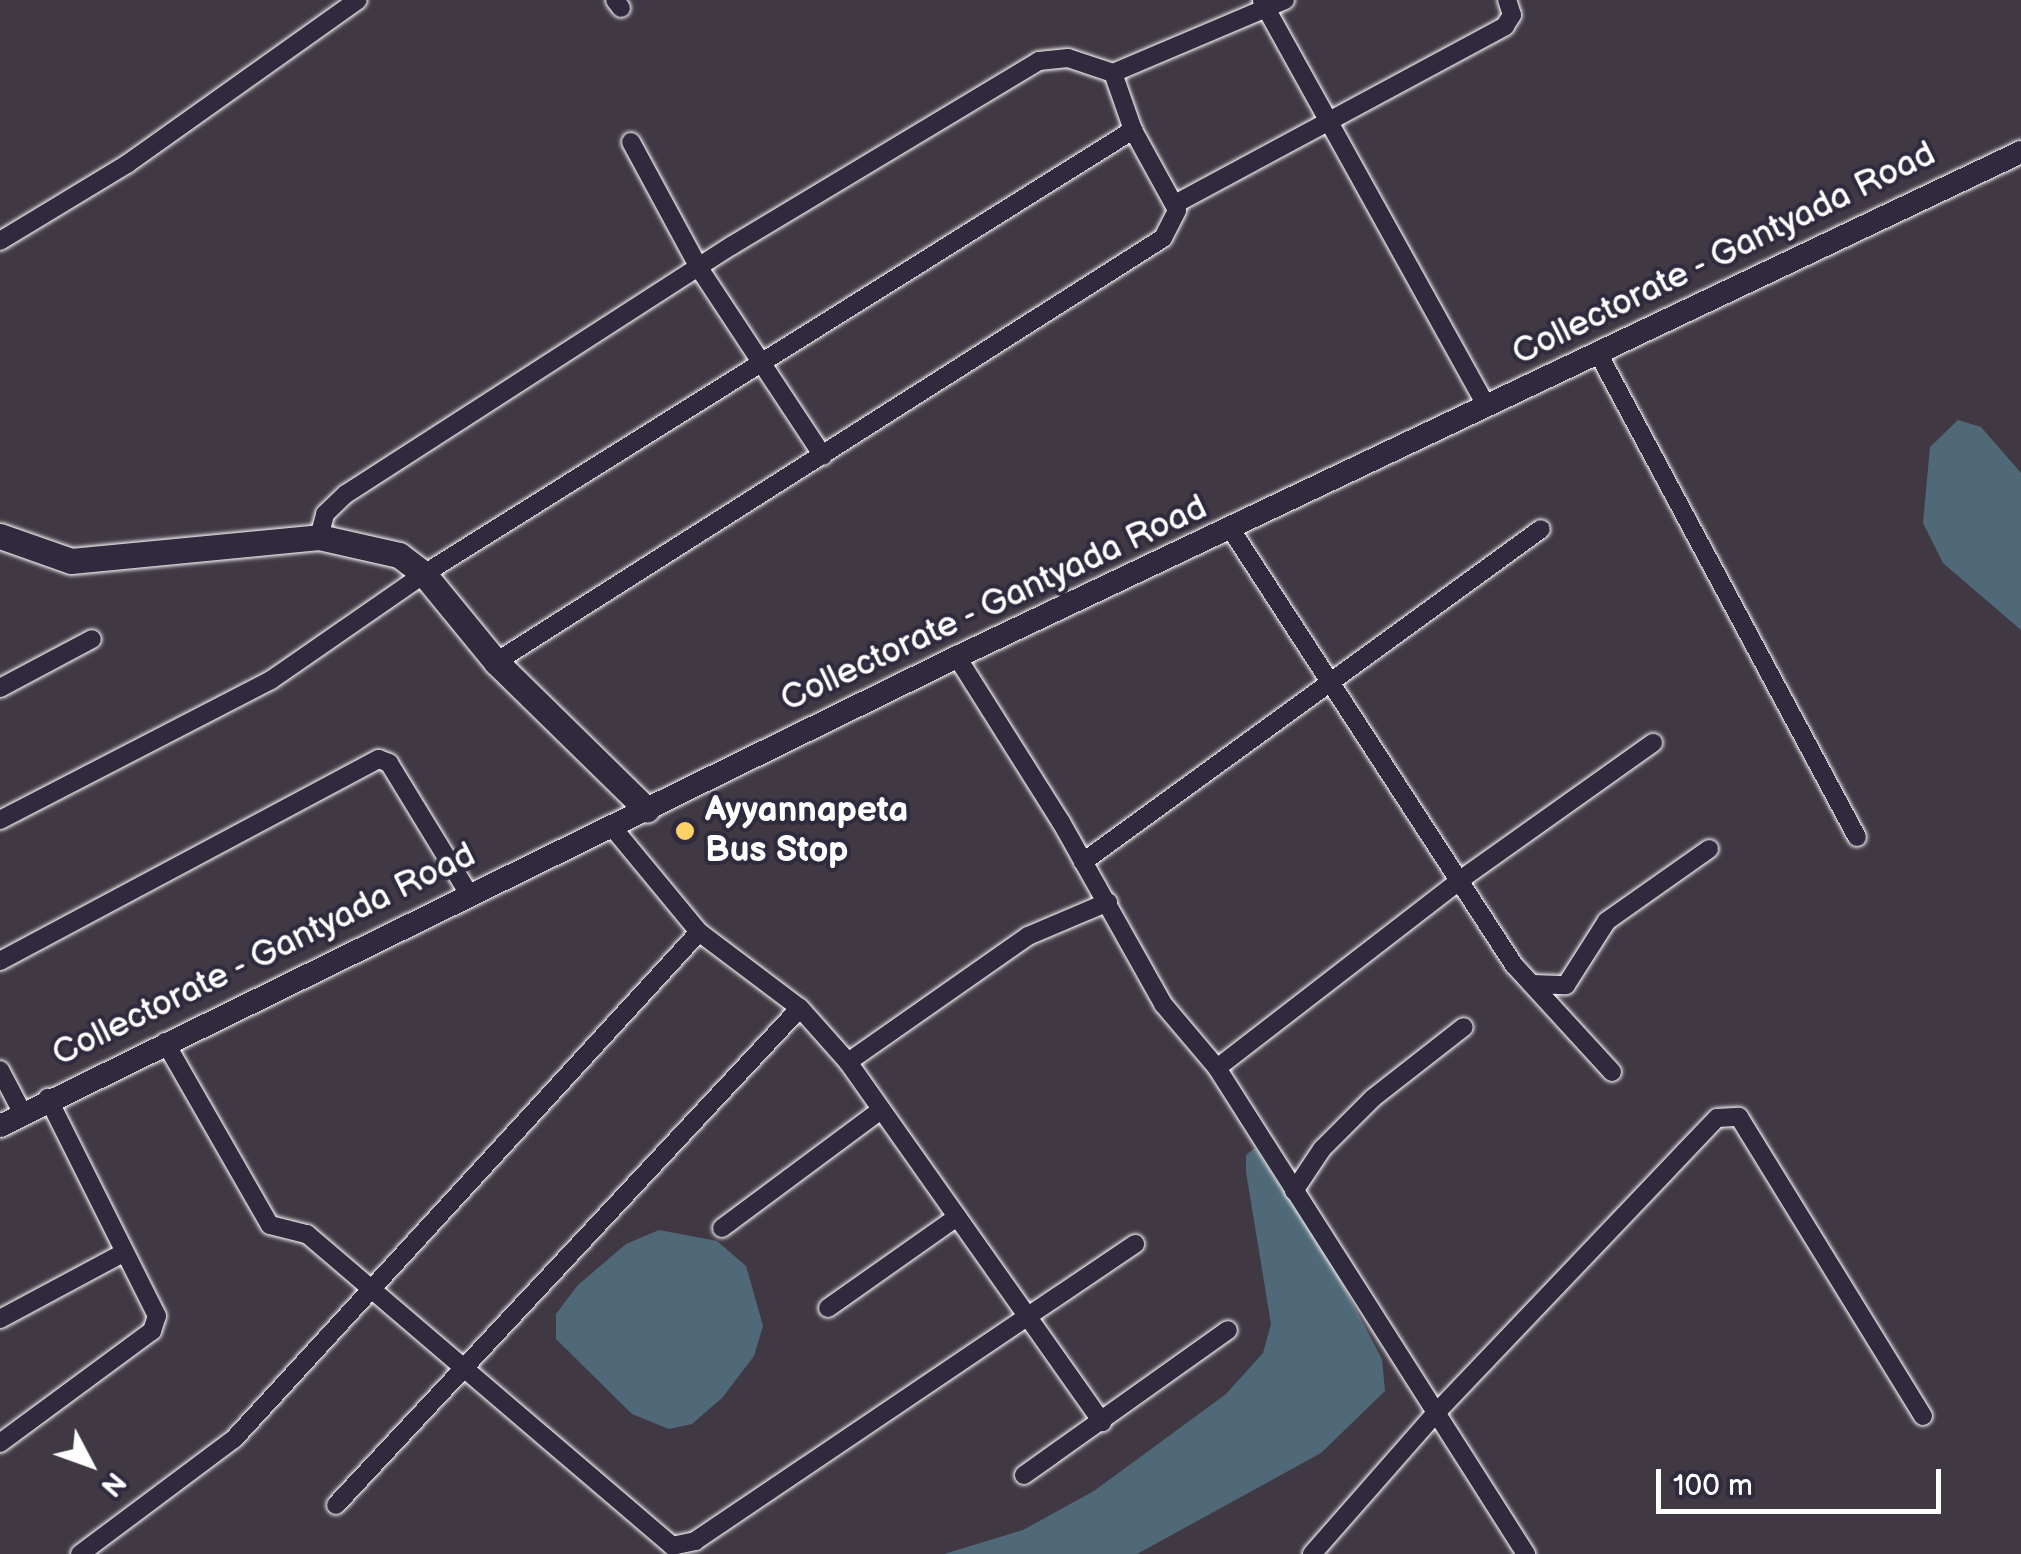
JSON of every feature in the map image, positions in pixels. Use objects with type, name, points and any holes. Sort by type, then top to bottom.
[{"type":"main road","points":[[0,536],[70,561],[319,537],[380,548],[424,574],[496,662],[647,810]]},
{"type":"street","points":[[0,240],[128,164],[358,0]]},
{"type":"street","points":[[319,537],[325,514],[346,494],[699,268],[1039,61],[1068,58],[1113,72],[1264,5],[1285,0]]},
{"type":"street","points":[[1174,204],[1508,25],[1507,0]]},
{"type":"street","points":[[1264,5],[1331,118],[1487,407]]},
{"type":"street","points":[[496,662],[1163,238],[1178,215],[1134,130],[1113,72]]},
{"type":"street","points":[[0,820],[271,680],[424,574],[1134,130]]},
{"type":"street","points":[[631,142],[699,268],[823,456]]},
{"type":"street","name":"Collectorate - Gantyada Road","points":[[0,1126],[48,1098],[613,828],[957,657],[1232,532],[1598,352],[2021,152]]},
{"type":"street","points":[[1598,352],[1857,837]]},
{"type":"street","points":[[1083,862],[1541,530]]},
{"type":"street","points":[[1232,532],[1532,984],[1612,1072]]},
{"type":"street","points":[[0,688],[92,639]]},
{"type":"street","points":[[957,657],[1108,902],[1163,1004],[1217,1068],[1434,1415],[1526,1554]]},
{"type":"street","points":[[1217,1068],[1460,880],[1653,743]]},
{"type":"street","points":[[0,961],[379,759],[389,763],[469,894]]},
{"type":"street","points":[[613,828],[699,932],[800,1008],[848,1062],[1102,1422]]},
{"type":"street","points":[[1532,984],[1566,985],[1607,921],[1709,849]]},
{"type":"street","points":[[848,1062],[1028,936],[1108,902]]},
{"type":"street","points":[[80,1554],[234,1440],[699,932]]},
{"type":"street","points":[[336,1505],[800,1008]]},
{"type":"street","points":[[1294,1191],[1322,1149],[1372,1098],[1464,1027]]},
{"type":"street","points":[[165,1042],[270,1225],[307,1234],[666,1543],[679,1546],[1032,1318],[1135,1244]]},
{"type":"street","points":[[0,1070],[23,1114]]},
{"type":"street","points":[[0,1443],[152,1330],[157,1311],[123,1253],[48,1098]]},
{"type":"street","points":[[722,1228],[881,1110]]},
{"type":"street","points":[[1312,1554],[1434,1415],[1695,1136],[1730,1116],[1739,1118],[1924,1416]]},
{"type":"street","points":[[828,1308],[958,1216]]},
{"type":"street","points":[[0,1319],[123,1253]]},
{"type":"street","points":[[1024,1475],[1228,1330]]},
{"type":"water","points":[[1958,420],[1981,427],[2021,473],[2021,630],[1943,563],[1923,523],[1930,447]]},
{"type":"water","points":[[1255,1148],[1335,1270],[1382,1359],[1385,1391],[1321,1453],[1137,1554],[944,1554],[1023,1530],[1094,1491],[1226,1394],[1263,1353],[1271,1324],[1246,1172],[1246,1155]]},
{"type":"water","points":[[659,1230],[717,1241],[746,1266],[763,1326],[754,1356],[722,1398],[692,1424],[669,1429],[632,1414],[556,1339],[556,1314],[578,1285],[626,1244]]},
{"type":"place","name":"Ayyannapeta Bus Stop","points":[[685,831]]}]
